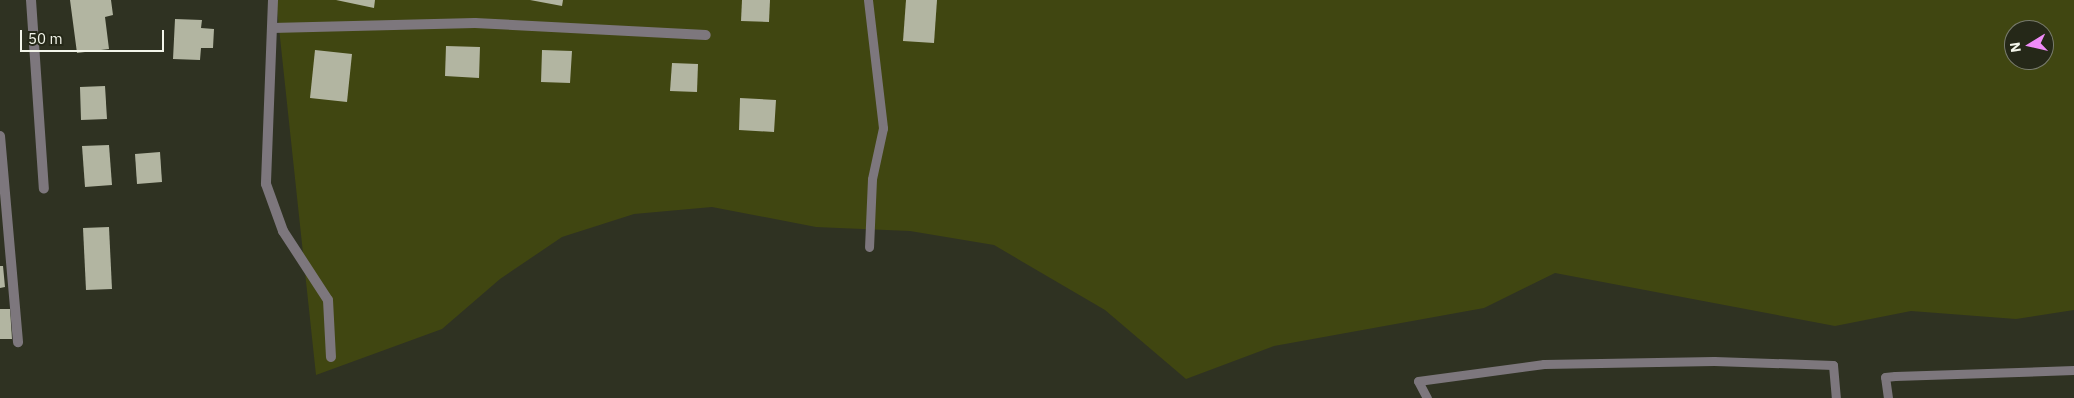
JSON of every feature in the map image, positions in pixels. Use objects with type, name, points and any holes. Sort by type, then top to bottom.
[{"type":"street","points":[[31,0],[44,189]]},
{"type":"street","points":[[273,0],[266,184],[283,231],[328,300],[331,357]]},
{"type":"street","points":[[272,28],[475,23],[706,34]]},
{"type":"street","points":[[0,136],[18,342]]},
{"type":"lane","points":[[868,0],[883,128],[872,179],[869,247]]},
{"type":"lane","points":[[1428,398],[1418,381],[1544,364],[1714,361],[1833,365],[1836,398]]},
{"type":"lane","points":[[1888,398],[1885,377],[2074,370]]},
{"type":"green space","points":[[276,0],[2074,0],[2074,310],[2016,319],[1911,311],[1835,326],[1555,273],[1484,308],[1274,346],[1186,379],[1105,310],[994,245],[910,231],[816,227],[712,207],[634,214],[562,237],[500,279],[442,329],[316,375]]},
{"type":"building","points":[[70,0],[111,0],[113,15],[105,17],[109,49],[77,53]]},
{"type":"building","points":[[336,0],[375,0],[374,8]]},
{"type":"building","points":[[530,0],[563,0],[562,6]]},
{"type":"building","points":[[742,0],[770,0],[769,22],[741,21]]},
{"type":"building","points":[[906,0],[937,0],[934,43],[903,41]]},
{"type":"building","points":[[175,19],[202,20],[201,28],[214,29],[213,48],[201,48],[200,60],[173,59]]},
{"type":"building","points":[[446,46],[480,47],[479,78],[445,76]]},
{"type":"building","points":[[315,50],[352,54],[347,102],[310,98]]},
{"type":"building","points":[[542,50],[572,51],[570,83],[541,82]]},
{"type":"building","points":[[672,63],[698,64],[697,92],[670,91]]},
{"type":"building","points":[[105,86],[107,119],[81,120],[80,87]]},
{"type":"building","points":[[740,98],[776,100],[774,132],[739,130]]},
{"type":"building","points":[[109,145],[112,185],[85,187],[82,146]]},
{"type":"building","points":[[160,152],[162,182],[137,184],[135,154]]},
{"type":"building","points":[[109,227],[112,289],[86,290],[83,228]]},
{"type":"building","points":[[0,266],[3,266],[5,287],[0,288]]},
{"type":"building","points":[[0,309],[10,309],[12,339],[0,339]]}]
